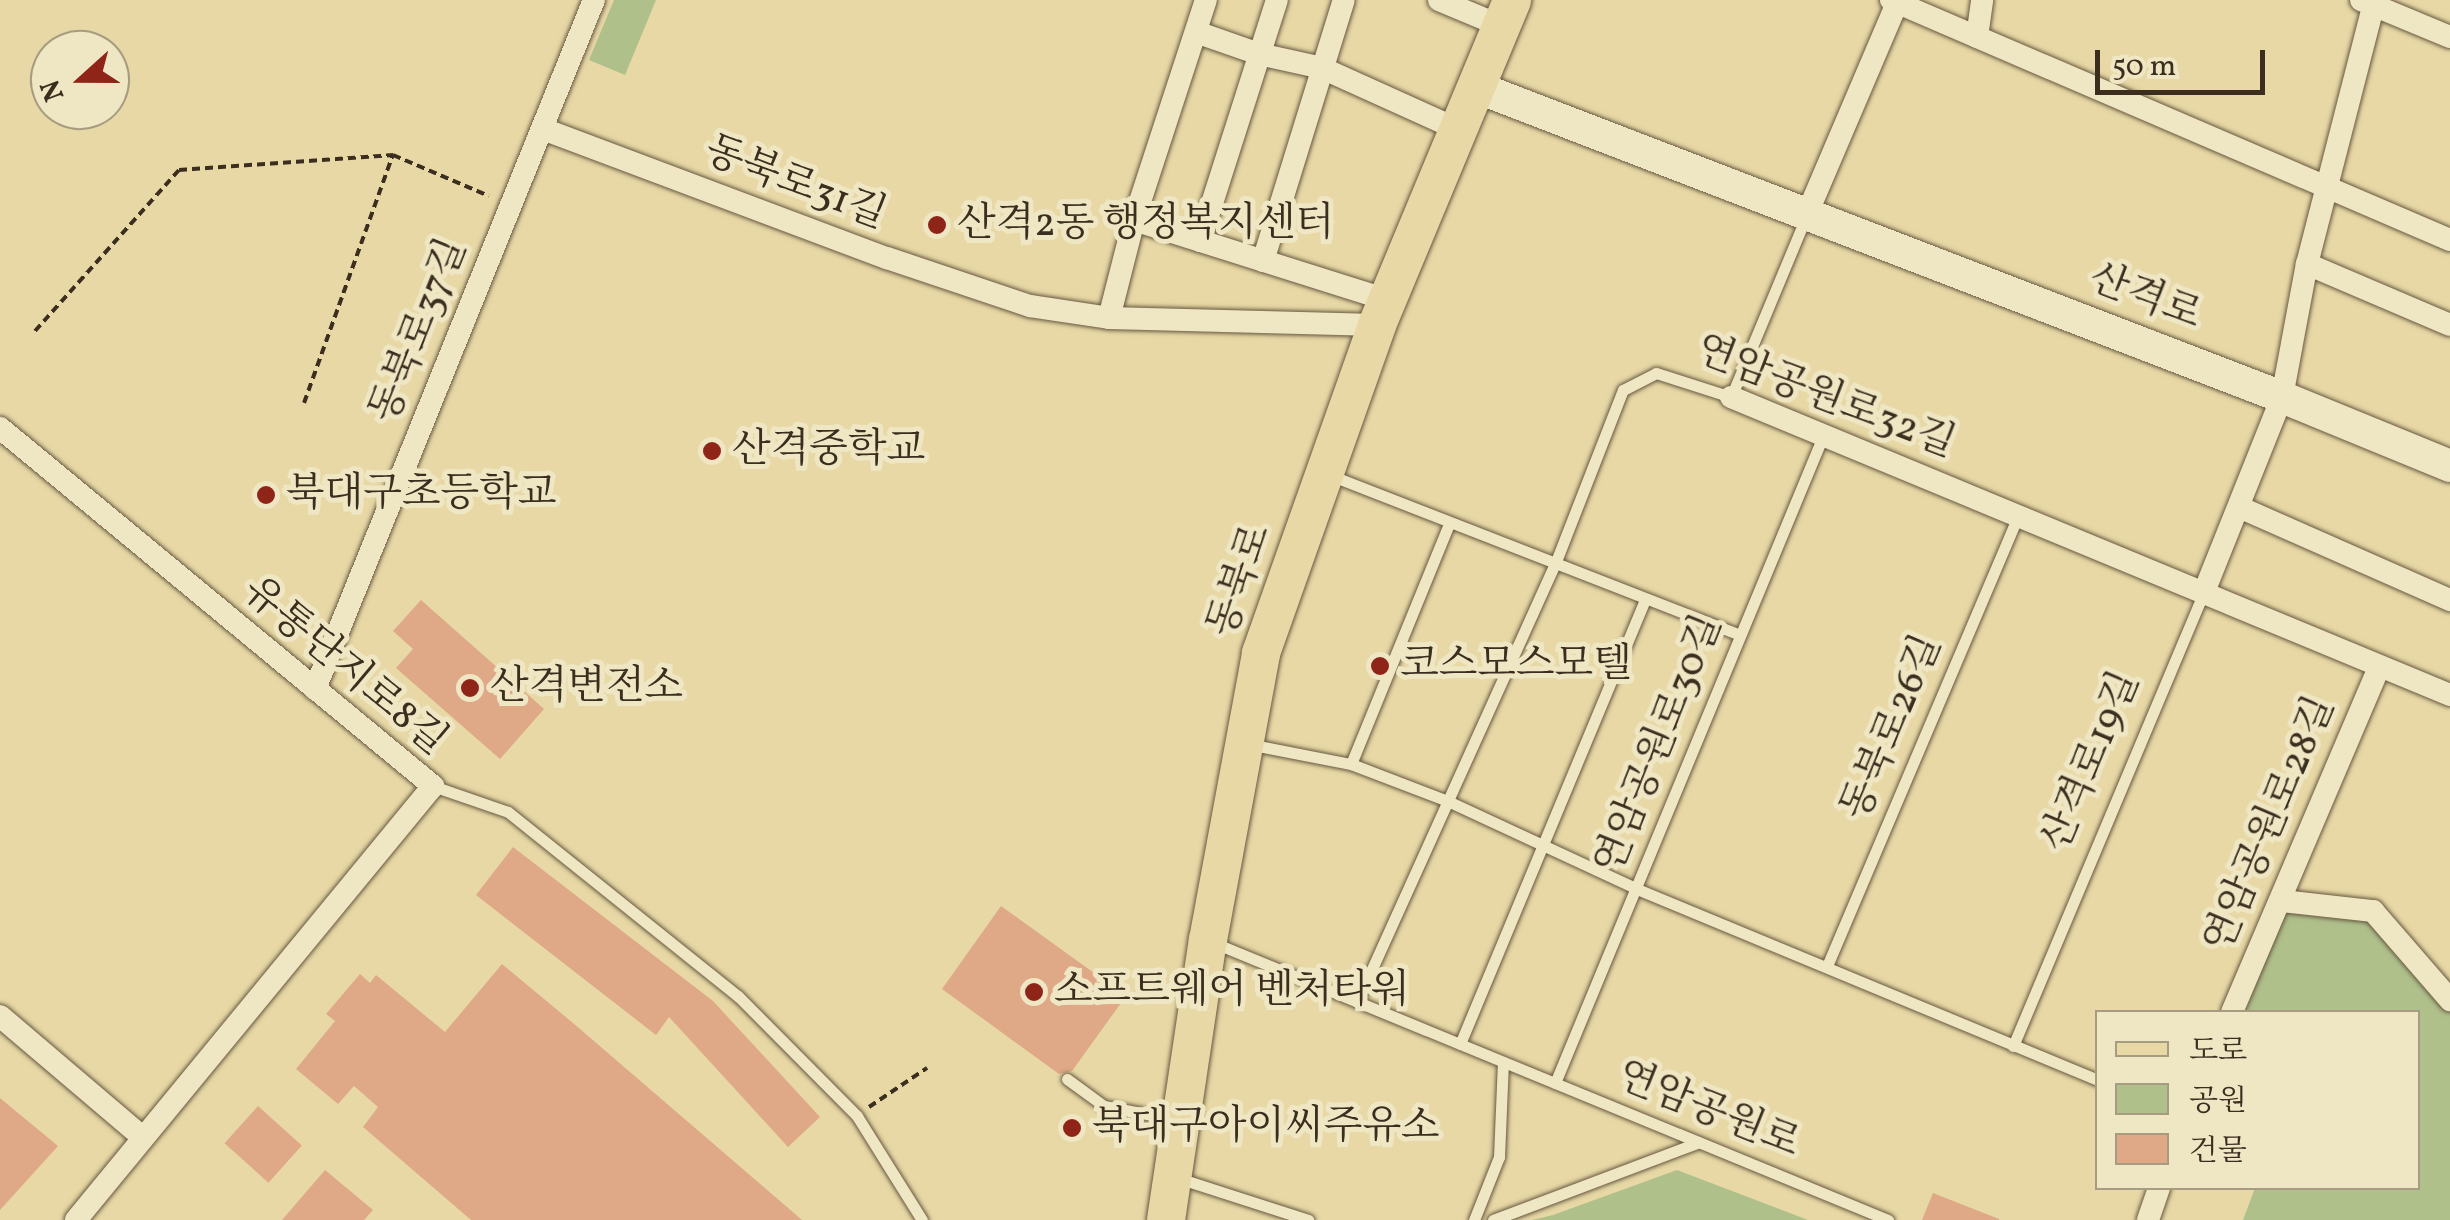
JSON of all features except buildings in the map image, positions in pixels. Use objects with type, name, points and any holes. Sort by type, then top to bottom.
[{"type":"main road","name":"동북로","points":[[1166,1220],[1208,940],[1248,744],[1262,653],[1382,313],[1506,13]]},
{"type":"street","name":"동북로37길","points":[[315,690],[594,0]]},
{"type":"street","points":[[1109,318],[1134,220],[1206,0]]},
{"type":"street","points":[[1200,242],[1277,0]]},
{"type":"street","points":[[1263,261],[1344,0]]},
{"type":"street","points":[[1439,0],[1506,13]]},
{"type":"street","points":[[1977,37],[1982,0]]},
{"type":"street","points":[[1807,214],[1894,1],[2326,190],[2450,240]]},
{"type":"street","points":[[2370,2],[2450,37]]},
{"type":"street","name":"산격로19길","points":[[2204,592],[2282,397],[2307,264],[2370,2]]},
{"type":"street","points":[[1196,32],[1258,54],[1322,68],[1458,128]]},
{"type":"street","name":"산격로","points":[[1476,87],[2282,397],[2450,466]]},
{"type":"street","name":"동북로31길","points":[[543,128],[887,258],[1030,306],[1109,318],[1382,313]]},
{"type":"street","points":[[1134,220],[1263,261],[1382,313]]},
{"type":"street","points":[[2307,264],[2450,325]]},
{"type":"street","name":"연암공원로32길","points":[[1731,397],[1825,432],[2450,695]]},
{"type":"street","name":"유통단지로8길","points":[[0,428],[432,786],[76,1220]]},
{"type":"street","points":[[2239,507],[2450,600]]},
{"type":"street","name":"연암공원로28길","points":[[2233,1010],[2379,667]]},
{"type":"street","points":[[2282,901],[2373,910],[2450,1000]]},
{"type":"street","points":[[0,1016],[142,1137]]},
{"type":"street","points":[[2148,1220],[2158,1190]]},
{"type":"lane","points":[[1731,397],[1807,214]]},
{"type":"lane","name":"연암공원로32길","points":[[1357,1002],[1555,564],[1623,390],[1656,373],[1731,397]]},
{"type":"lane","name":"연암공원로30길","points":[[1555,1083],[1825,432]]},
{"type":"lane","points":[[1326,473],[1644,601],[1740,635]]},
{"type":"lane","name":"동북로26길","points":[[1827,966],[2018,515]]},
{"type":"lane","points":[[1351,764],[1448,524]]},
{"type":"lane","name":"산격로19길","points":[[2014,1046],[2204,592]]},
{"type":"lane","points":[[1460,1044],[1644,601]]},
{"type":"lane","points":[[1248,744],[1351,764],[1450,802],[1637,888],[2095,1079]]},
{"type":"lane","points":[[432,786],[508,812],[738,996],[857,1116],[922,1220]]},
{"type":"lane","name":"연암공원로","points":[[1208,940],[1888,1220]]},
{"type":"lane","points":[[1474,1220],[1499,1157],[1503,1062]]},
{"type":"lane","points":[[1067,1079],[1104,1106],[1180,1120]]},
{"type":"lane","points":[[1493,1220],[1699,1142]]},
{"type":"lane","points":[[1170,1175],[1308,1220]]},
{"type":"path","points":[[34,331],[178,170],[393,155],[512,206]]},
{"type":"path","points":[[304,403],[393,155]]},
{"type":"path","points":[[857,1116],[927,1068]]},
{"type":"green space","points":[[614,0],[656,0],[625,75],[589,60]]},
{"type":"green space","points":[[2286,908],[2370,918],[2450,1011],[2450,1220],[2243,1220],[2254,1190],[2420,1190],[2420,1010],[2246,1010]]},
{"type":"green space","points":[[1677,1170],[1808,1220],[1532,1220],[1553,1215]]},
{"type":"place","name":"산격2동 행정복지센터","points":[[937,225]]},
{"type":"place","name":"산격중학교","points":[[712,451]]},
{"type":"place","name":"북대구초등학교","points":[[266,495]]},
{"type":"place","name":"코스모스모텔","points":[[1380,666]]},
{"type":"place","name":"산격변전소","points":[[470,688]]},
{"type":"place","name":"소프트웨어 벤처타워","points":[[1034,992]]},
{"type":"place","name":"북대구아이씨주유소","points":[[1072,1128]]}]
